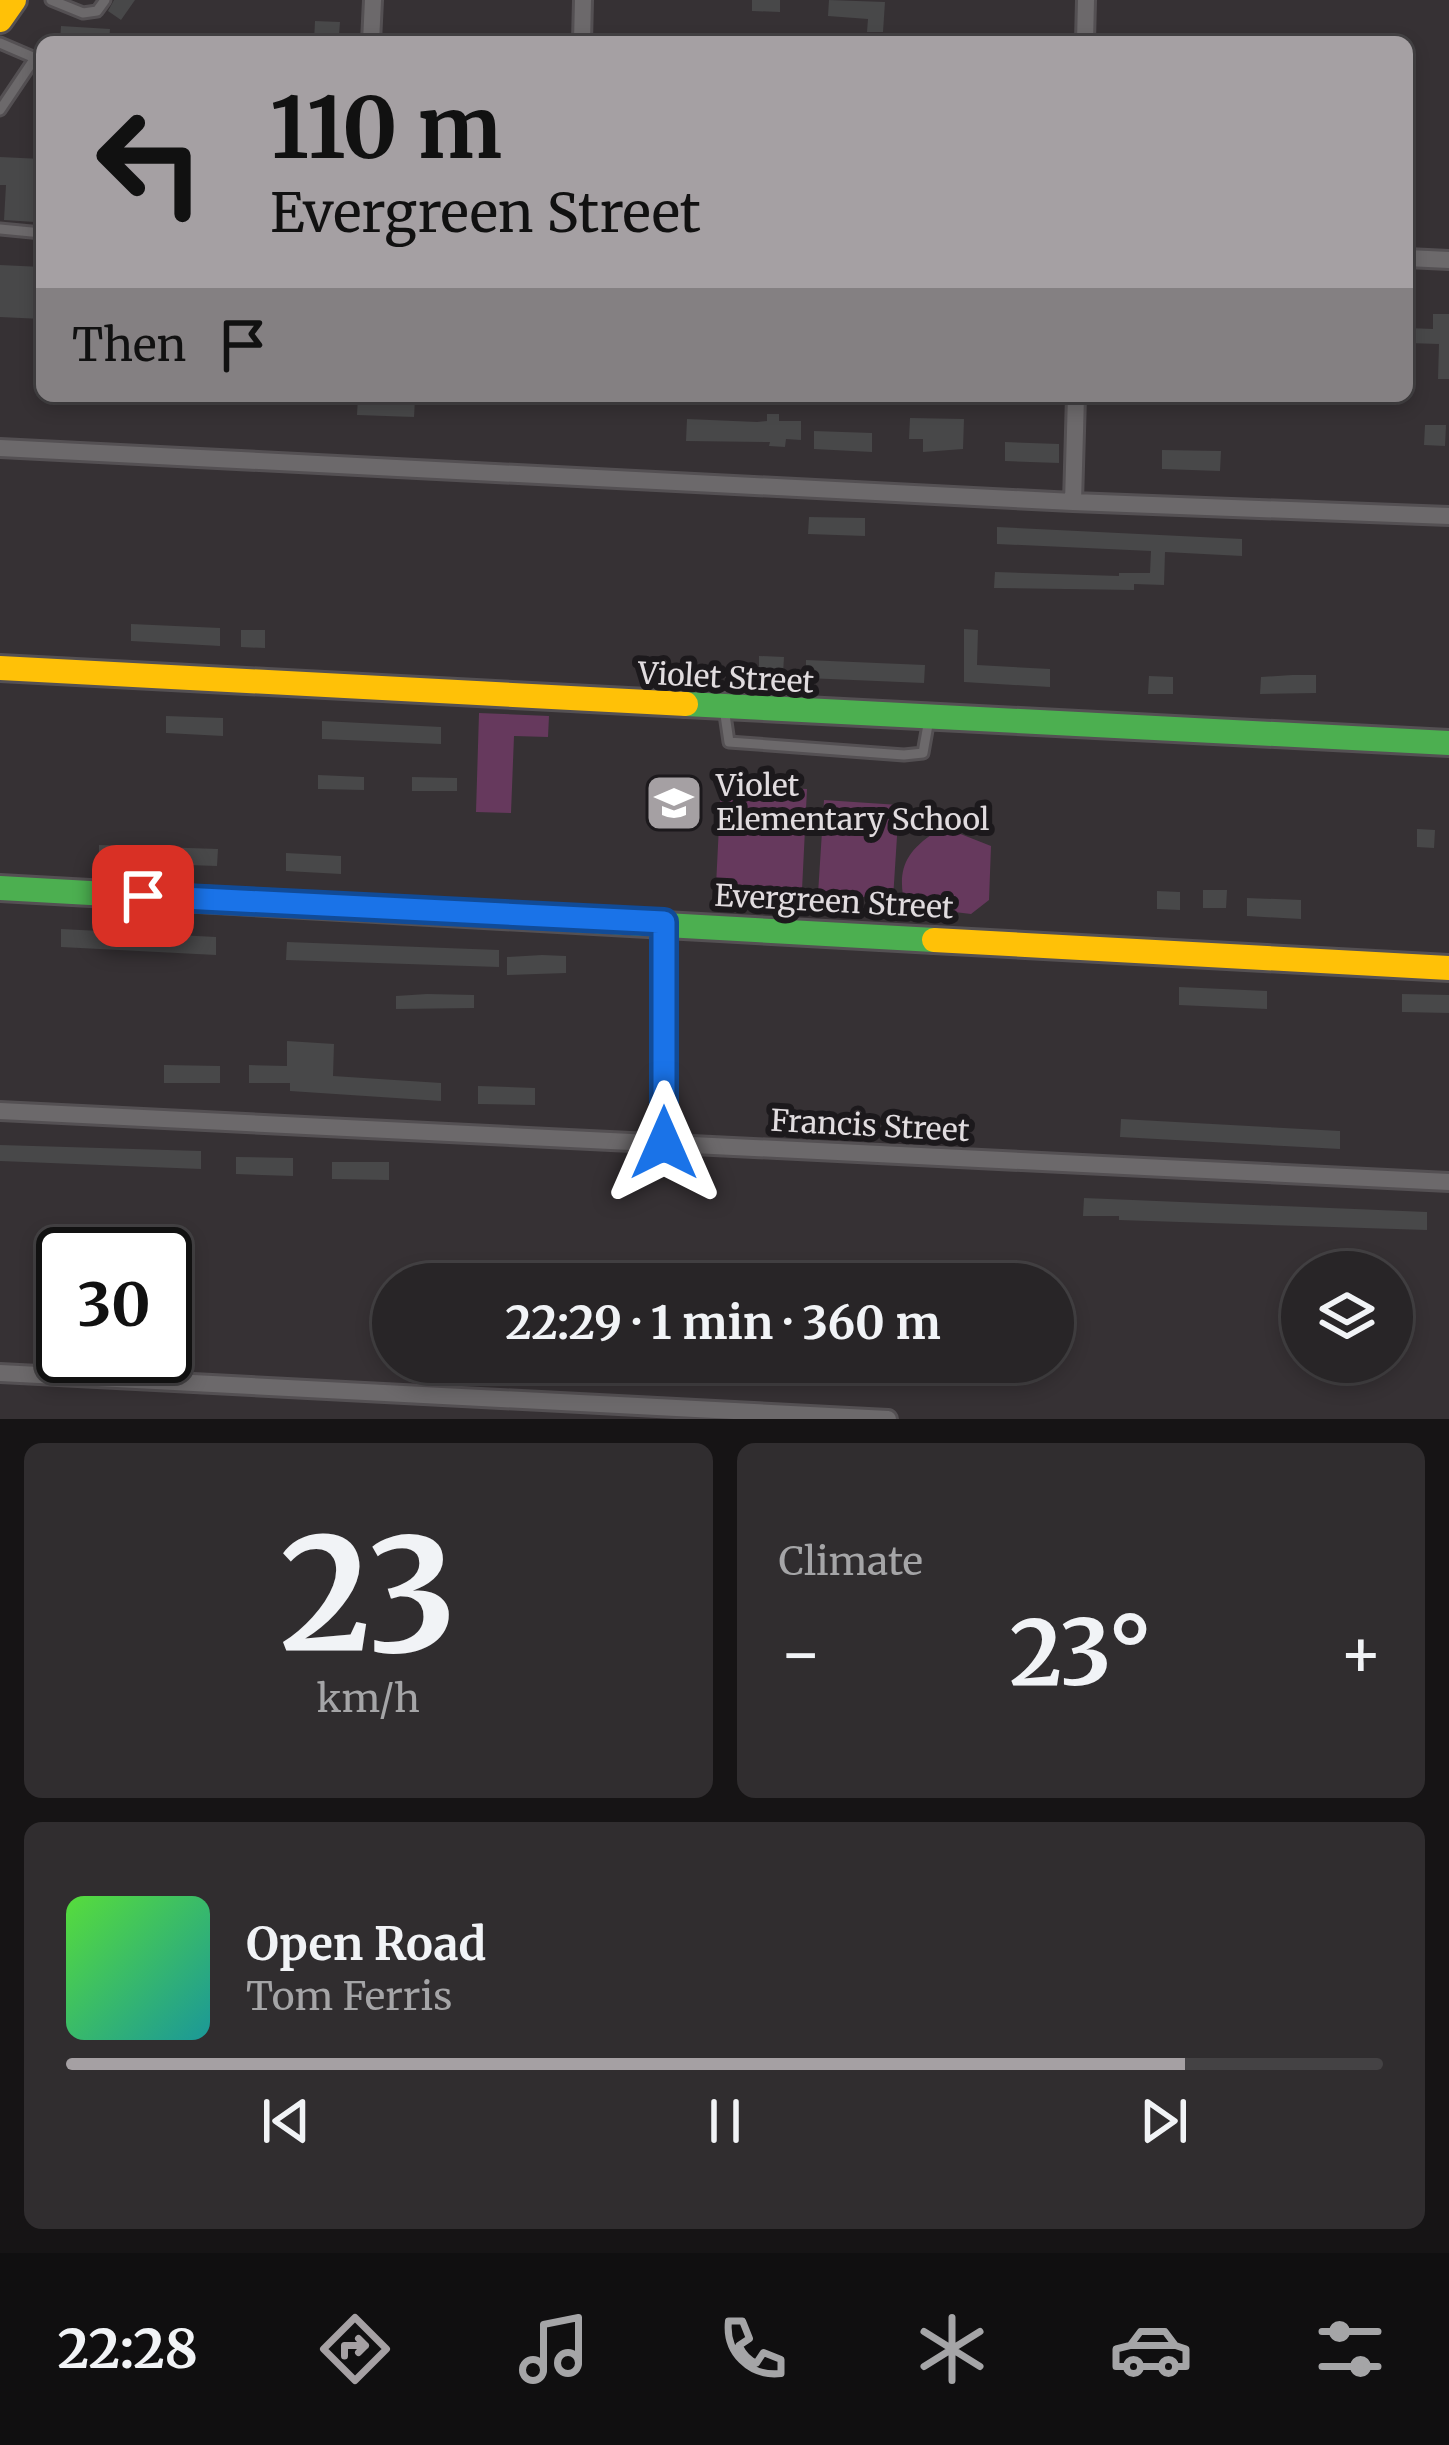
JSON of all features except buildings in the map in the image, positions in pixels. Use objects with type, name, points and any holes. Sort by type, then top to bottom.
[{"type":"street","points":[[371,36],[373,0]]},
{"type":"street","points":[[582,36],[584,0]]},
{"type":"street","points":[[1085,36],[1086,0]]},
{"type":"street","points":[[1413,259],[1449,260]]},
{"type":"street","points":[[1073,502],[1076,402]]},
{"type":"street","points":[[0,448],[1073,502],[1449,516]]},
{"type":"street","name":"Violet Street","points":[[0,668],[1449,743]]},
{"type":"street","name":"Evergreen Street","points":[[0,888],[1449,968]]},
{"type":"street","points":[[664,922],[664,1143]]},
{"type":"street","name":"Francis Street","points":[[0,1111],[1449,1182]]},
{"type":"street","points":[[0,1373],[888,1419]]},
{"type":"lane","points":[[50,0],[82,13],[97,11],[105,0]]},
{"type":"lane","points":[[0,43],[36,57]]},
{"type":"lane","points":[[0,110],[36,62]]},
{"type":"lane","points":[[0,229],[36,232]]},
{"type":"lane","points":[[724,707],[729,742],[904,755],[923,753],[929,719]]},
{"type":"shaded area","points":[[479,713],[549,716],[548,737],[514,736],[511,813],[476,812]]},
{"type":"shaded area","points":[[721,785],[807,789],[801,910],[715,906]]},
{"type":"shaded area","points":[[824,800],[899,805],[893,899],[818,894]]},
{"type":"shaded area","points":[[934,833],[958,833],[991,846],[989,900],[971,914],[905,906],[905,864]]},
{"type":"traffic: fast","points":[[686,704],[1449,743]]},
{"type":"traffic: fast","points":[[0,888],[934,940]]},
{"type":"traffic: slow","points":[[0,20],[14,0]]},
{"type":"traffic: slow","points":[[0,668],[686,704]]},
{"type":"traffic: slow","points":[[934,940],[1449,968]]},
{"type":"place","name":"Violet Elementary School","points":[[674,803]]},
{"type":"route","points":[[143,896],[664,922],[664,1143]]}]
